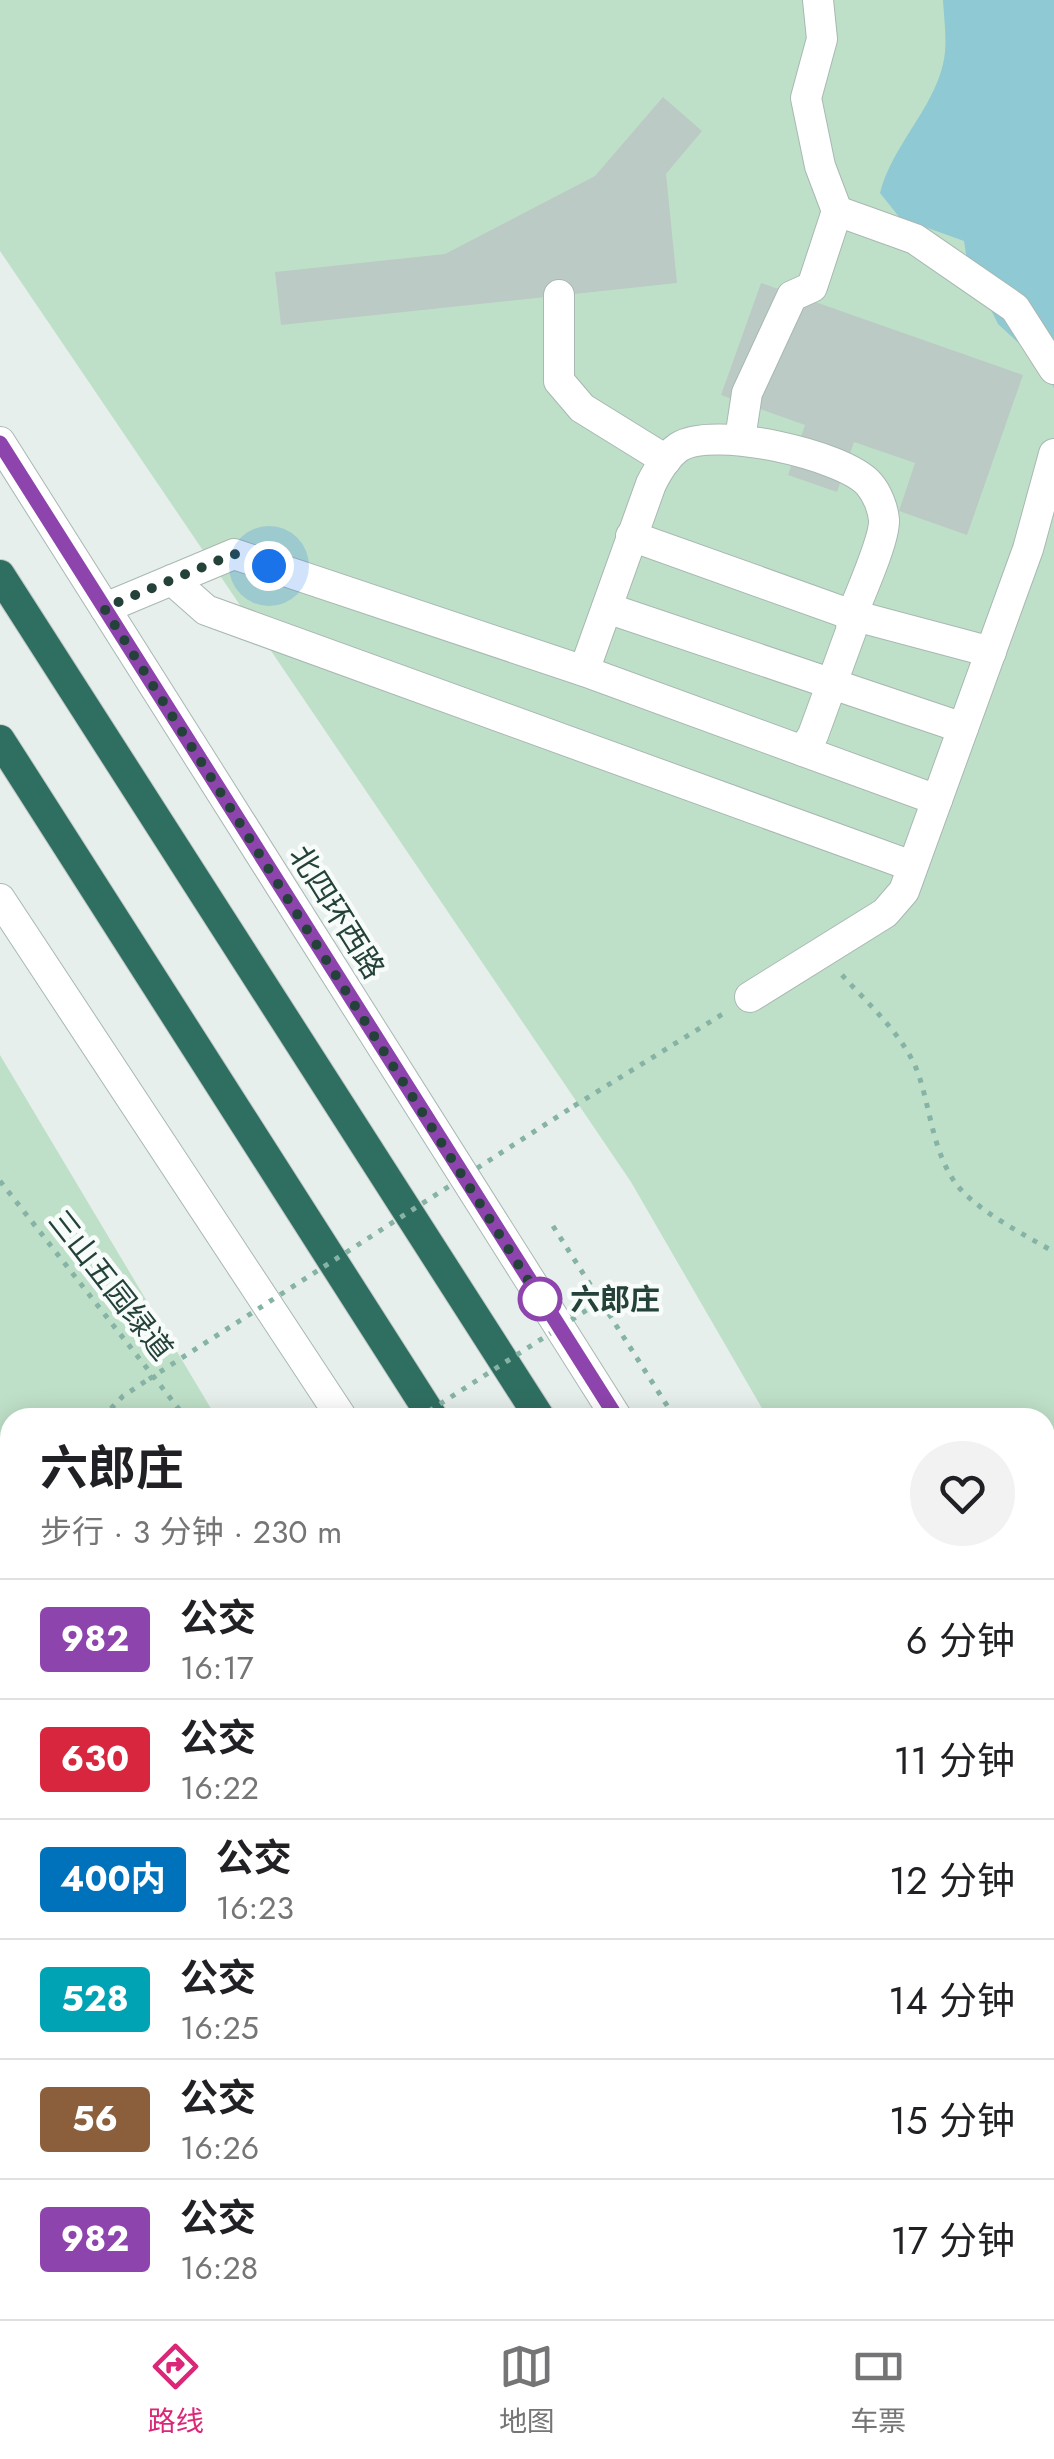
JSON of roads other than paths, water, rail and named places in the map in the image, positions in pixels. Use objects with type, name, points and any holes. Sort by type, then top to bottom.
[{"type":"highway","points":[[0,575],[534,1408]]},
{"type":"highway","points":[[0,740],[427,1408]]},
{"type":"street","points":[[740,439],[747,393],[792,296],[812,287],[837,210],[820,166],[806,98],[822,39],[818,0]]},
{"type":"street","points":[[837,210],[914,239],[1015,308],[1054,369]]},
{"type":"street","points":[[559,296],[559,381],[582,408],[666,460]]},
{"type":"street","points":[[584,671],[651,484],[681,445],[740,439],[789,449],[854,472],[870,485],[882,506],[884,524],[852,614],[851,631],[813,735],[803,751]]},
{"type":"street","name":"北四环西路","points":[[0,442],[611,1408]]},
{"type":"street","points":[[750,997],[885,913],[904,890],[1028,550],[1054,454]]},
{"type":"street","points":[[631,536],[852,614],[990,652]]},
{"type":"street","points":[[104,608],[234,554],[584,671],[937,800]]},
{"type":"street","points":[[172,580],[206,610],[912,866]]},
{"type":"street","points":[[607,608],[963,728]]},
{"type":"street","points":[[0,899],[335,1408]]},
{"type":"water","points":[[943,0],[1054,0],[1054,388],[1049,377],[998,324],[971,286],[964,241],[900,218],[880,193],[894,159],[938,81],[945,48]]},
{"type":"place","name":"六郎庄","points":[[540,1299]]}]
